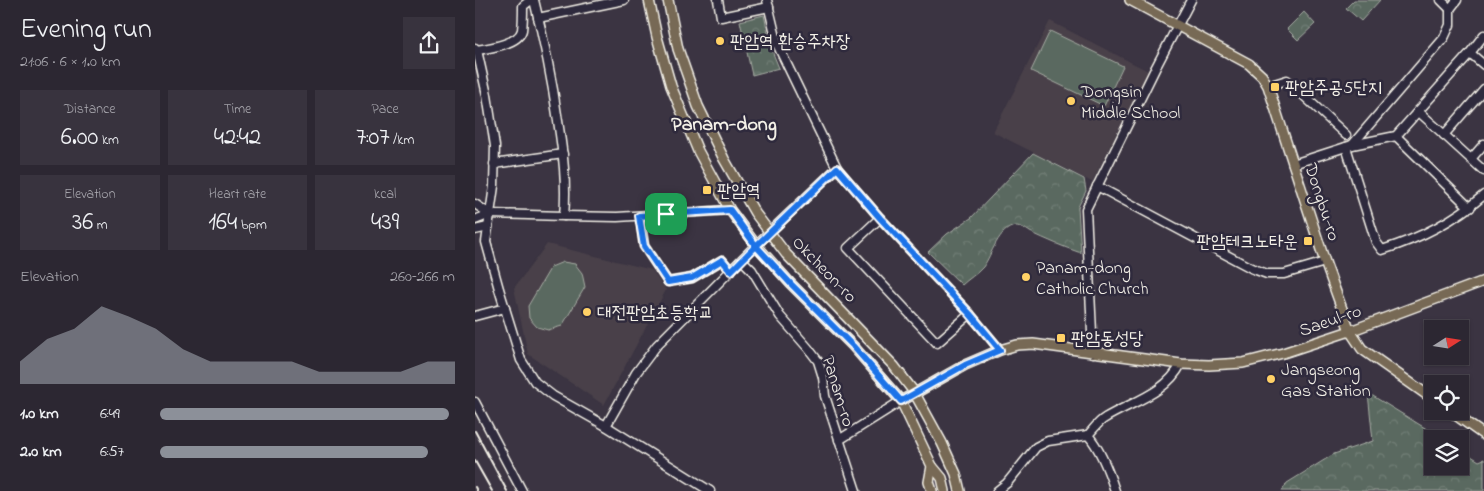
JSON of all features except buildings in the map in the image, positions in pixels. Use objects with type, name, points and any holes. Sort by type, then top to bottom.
[{"type":"main road","name":"Okcheon-ro","points":[[649,0],[671,86],[698,151],[730,210],[756,246],[853,346],[901,401],[932,466],[929,482],[932,491]]},
{"type":"main road","name":"Okcheon-ro","points":[[668,0],[678,48],[698,106],[724,159],[755,213],[786,254],[894,366],[915,392],[956,474],[959,491]]},
{"type":"main road","name":"Dongbu-ro","points":[[1130,0],[1249,64],[1262,76],[1268,86],[1325,262],[1350,331],[1362,349],[1424,393]]},
{"type":"main road","name":"Saeul-ro","points":[[901,401],[965,365],[1017,345],[1033,344],[1181,364],[1209,365],[1243,362],[1283,353],[1350,331],[1484,281]]},
{"type":"main road","points":[[1463,420],[1484,435]]},
{"type":"main road","points":[[932,466],[937,491]]},
{"type":"main road","points":[[932,466],[942,478],[945,491]]},
{"type":"street","points":[[564,216],[566,195],[563,154],[555,98],[533,0],[523,6],[522,32],[516,39],[501,45],[476,49],[487,95],[495,146],[494,186],[486,242],[521,360],[535,382],[553,396],[606,426],[710,491]]},
{"type":"street","points":[[538,18],[624,0]]},
{"type":"street","points":[[717,0],[721,18],[768,4],[778,46],[837,168],[880,218],[970,314],[1000,350]]},
{"type":"street","points":[[1093,353],[1086,209],[1191,0]]},
{"type":"street","points":[[1441,0],[1450,9]]},
{"type":"street","points":[[1349,146],[1444,38],[1450,25],[1450,9],[1457,0]]},
{"type":"street","points":[[1293,164],[1349,146],[1396,136],[1484,35]]},
{"type":"street","points":[[1470,53],[1484,64]]},
{"type":"street","points":[[1268,86],[1287,80],[1346,135]]},
{"type":"street","points":[[1444,135],[1484,90]]},
{"type":"street","points":[[1418,111],[1484,171]]},
{"type":"street","points":[[1396,136],[1470,208]]},
{"type":"street","points":[[1471,159],[1484,144]]},
{"type":"street","points":[[1349,146],[1376,242],[1381,250],[1393,247],[1425,233],[1457,216],[1470,208],[1484,195]]},
{"type":"street","points":[[494,164],[563,154]]},
{"type":"street","points":[[606,426],[636,373],[657,345],[837,168]]},
{"type":"street","points":[[1097,186],[1251,268],[1267,274],[1284,274],[1325,262]]},
{"type":"street","points":[[476,206],[490,214]]},
{"type":"street","points":[[475,220],[490,214],[639,216],[730,210]]},
{"type":"street","points":[[639,216],[644,246],[668,282],[692,278],[722,260],[731,271]]},
{"type":"street","points":[[880,218],[849,248],[937,343],[970,314]]},
{"type":"street","points":[[475,230],[488,227]]},
{"type":"street","name":"Panam-ro","points":[[742,260],[752,270],[779,316],[818,361],[823,376],[825,396],[856,491]]},
{"type":"street","points":[[475,316],[505,308]]},
{"type":"street","points":[[997,491],[1007,483],[1036,447],[1048,441],[1088,435],[1103,419],[1155,392],[1177,372],[1181,364]]},
{"type":"street","points":[[839,440],[901,401]]},
{"type":"street","points":[[475,402],[522,491]]},
{"type":"street","points":[[1088,435],[1095,444],[1115,491]]},
{"type":"shaded area","name":"Dongsin Middle School","points":[[1050,21],[1148,71],[1092,182],[993,132]]},
{"type":"shaded area","name":"대전판암초등학교","points":[[547,244],[652,270],[666,290],[604,405],[528,354],[514,288]]},
{"type":"green space","points":[[1354,0],[1380,0],[1361,21],[1346,8]]},
{"type":"green space","points":[[1304,12],[1315,24],[1298,40],[1287,29]]},
{"type":"green space","points":[[764,15],[772,51],[779,68],[752,75],[740,21]]},
{"type":"green space","points":[[1050,31],[1123,66],[1104,106],[1031,71]]},
{"type":"green space","points":[[1033,153],[1084,179],[1086,191],[1078,207],[1081,253],[1016,226],[1010,228],[1000,237],[983,267],[962,285],[928,252],[947,234],[971,218]]},
{"type":"green space","points":[[563,262],[575,264],[582,273],[585,287],[562,326],[548,330],[537,327],[529,318],[528,306],[551,267]]},
{"type":"green space","points":[[1368,393],[1428,430],[1424,430],[1424,475],[1469,475],[1469,455],[1479,461],[1484,459],[1484,491],[1282,491],[1287,483],[1334,454],[1373,441]]},
{"type":"railway","points":[[475,431],[507,491]]},
{"type":"railway","points":[[475,461],[492,491]]},
{"type":"railway","points":[[475,487],[477,491]]},
{"type":"place","name":"판암역 환승주차장","points":[[720,41]]},
{"type":"place","name":"판암주공5단지","points":[[1275,87]]},
{"type":"place","name":"Dongsin Middle School","points":[[1071,101]]},
{"type":"place","name":"판암역","points":[[707,190]]},
{"type":"place","name":"판암테크노타운","points":[[1308,241]]},
{"type":"place","name":"Panam-dong Catholic Church","points":[[1026,277]]},
{"type":"place","name":"대전판암초등학교","points":[[587,312]]},
{"type":"place","name":"판암동성당","points":[[1061,338]]},
{"type":"place","name":"Jangseong Gas Station","points":[[1271,379]]},
{"type":"district","name":"Panam-dong","points":[[724,123]]},
{"type":"route","points":[[666,214],[639,216],[644,246],[668,282],[692,278],[722,260],[731,271],[756,246],[770,234],[837,168],[880,218],[970,314],[1000,350],[965,365],[901,401],[853,346],[756,246],[730,210],[666,214]]}]
